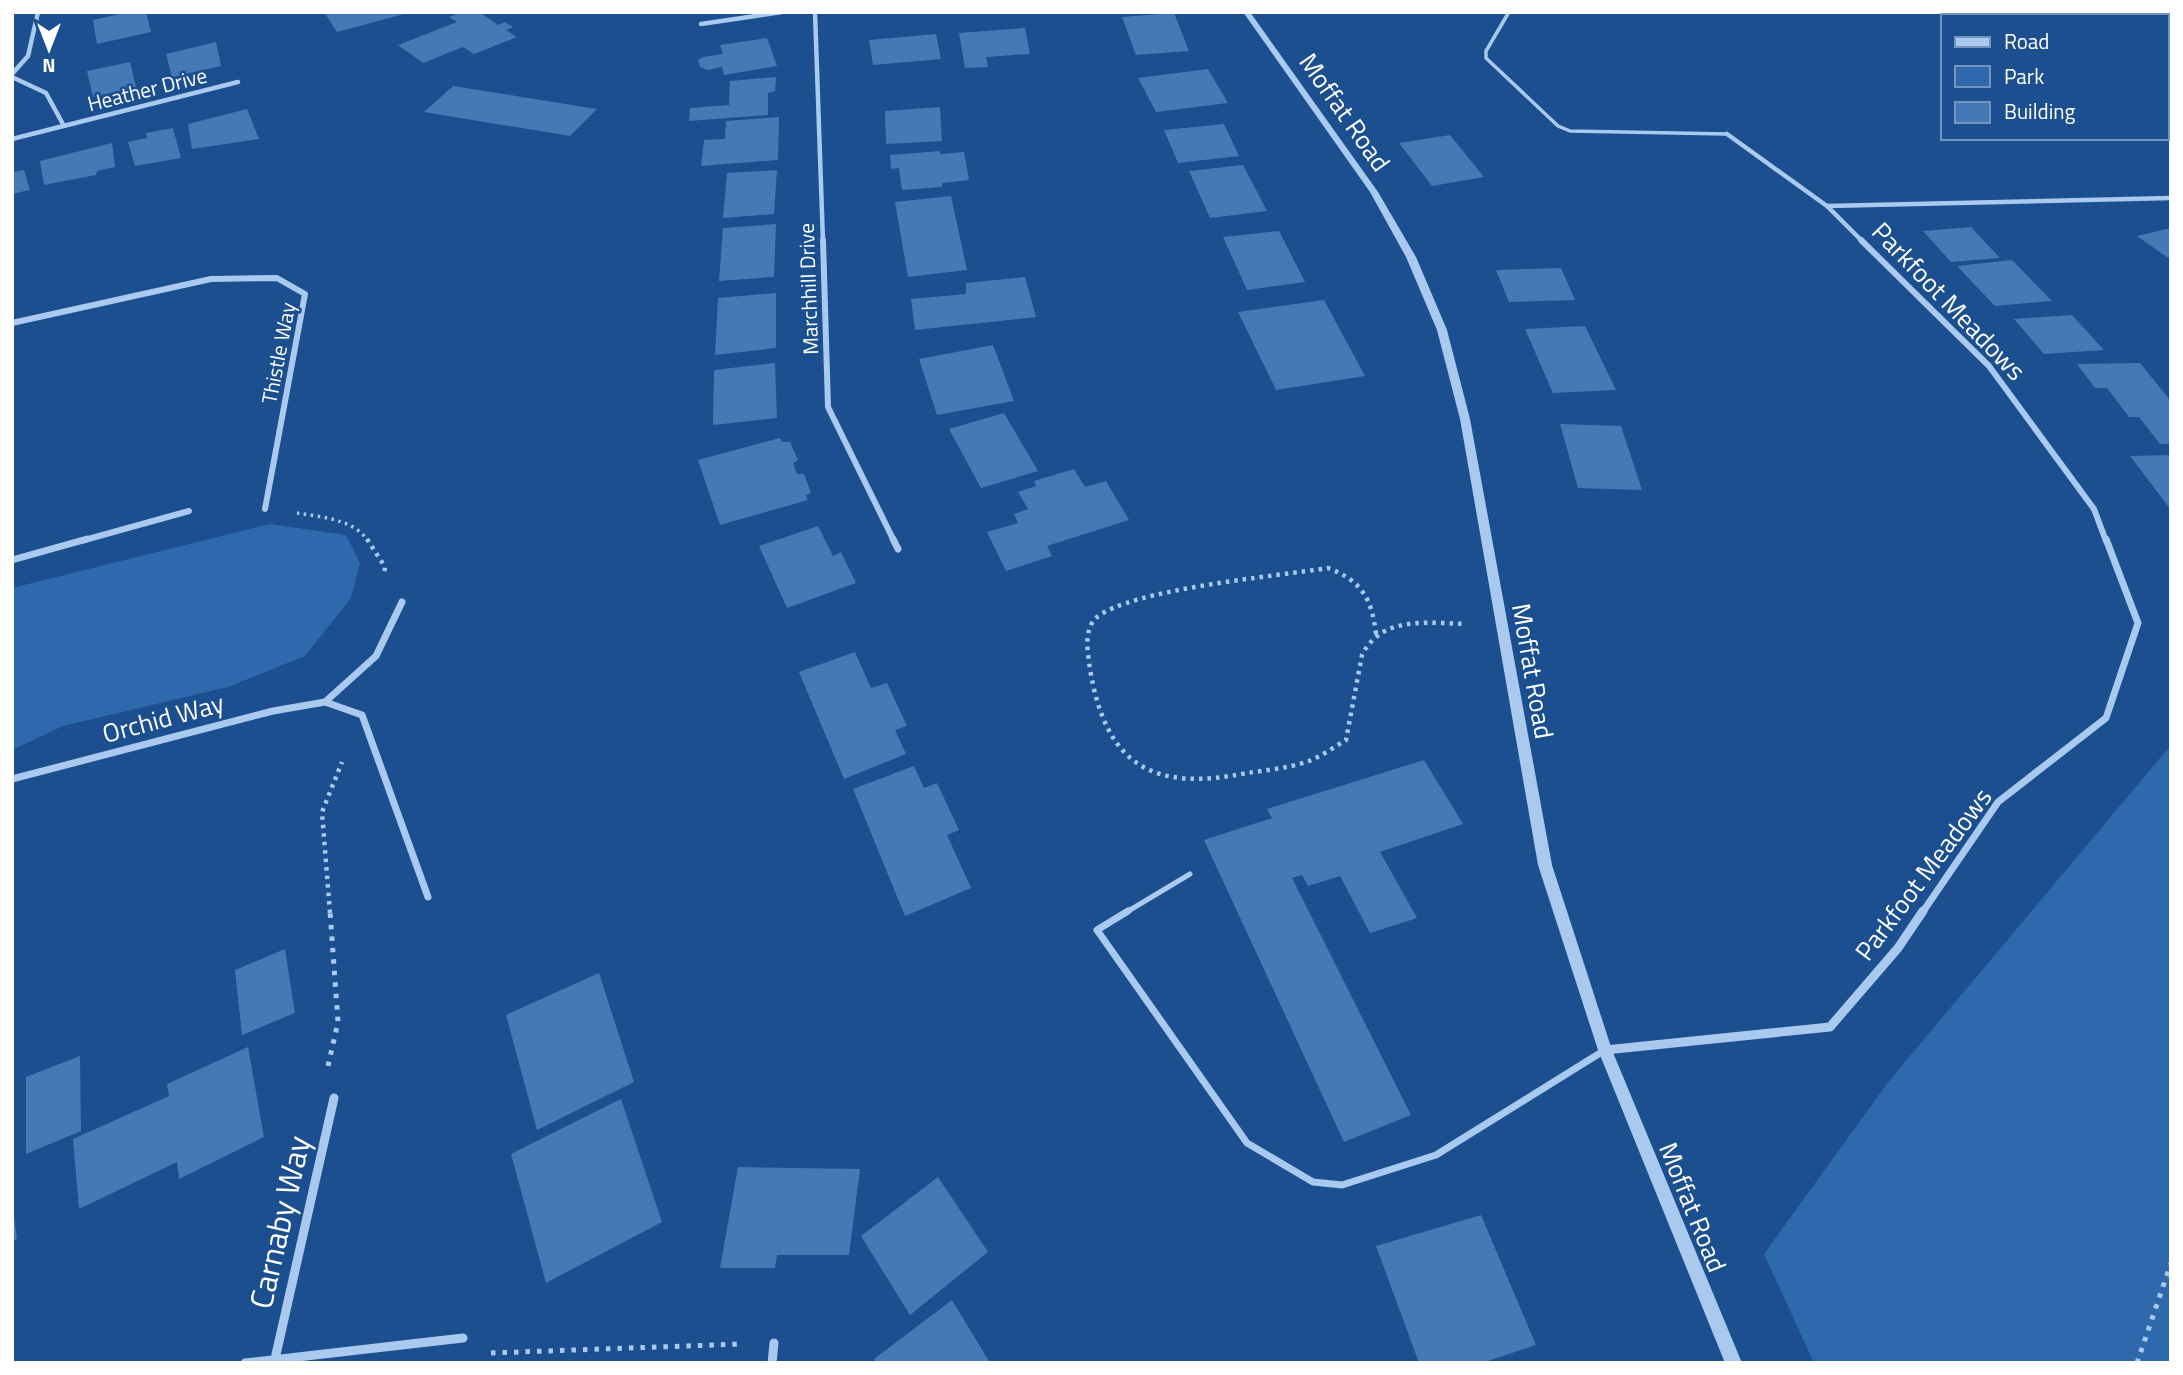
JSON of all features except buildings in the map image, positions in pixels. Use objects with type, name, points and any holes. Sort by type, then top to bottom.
[{"type":"street","name":"Heather Drive","points":[[38,12],[27,56],[12,76],[31,82],[48,93],[56,102],[64,126]]},
{"type":"street","points":[[701,24],[782,12]]},
{"type":"street","name":"Marchhill Drive","points":[[815,12],[828,407],[898,549]]},
{"type":"street","name":"Moffat Road","points":[[1246,12],[1374,192],[1411,257],[1442,330],[1465,419],[1545,865],[1605,1050],[1734,1363]]},
{"type":"street","name":"Heather Drive","points":[[12,139],[239,82]]},
{"type":"street","name":"Parkfoot Meadows","points":[[1605,1050],[1830,1027],[1898,948],[1998,802],[2106,718],[2138,623],[2094,509],[1989,366],[1827,206],[1727,134]]},
{"type":"street","name":"Parkfoot Meadows","points":[[1827,206],[1890,201],[2098,204],[2171,198]]},
{"type":"street","name":"Thistle Way","points":[[12,323],[211,279],[277,278],[305,293],[265,509]]},
{"type":"street","points":[[12,560],[189,511]]},
{"type":"street","points":[[325,702],[376,656],[402,602]]},
{"type":"street","name":"Orchid Way","points":[[12,779],[274,711],[325,702],[362,715]]},
{"type":"street","points":[[362,715],[428,897]]},
{"type":"street","name":"Carnaby Way","points":[[275,1359],[334,1098]]},
{"type":"street","points":[[245,1363],[463,1338]]},
{"type":"street","points":[[772,1363],[774,1343]]},
{"type":"lane","points":[[1509,12],[1486,51],[1486,58],[1558,126],[1589,132],[1727,134]]},
{"type":"lane","points":[[1190,874],[1097,930],[1247,1143],[1313,1182],[1342,1185],[1436,1155],[1605,1050]]},
{"type":"path","points":[[265,509],[331,518],[362,531],[385,567],[379,595],[402,602]]},
{"type":"path","points":[[1376,634],[1369,594],[1350,576],[1328,568],[1142,597],[1112,607],[1094,620],[1086,643],[1092,680],[1107,729],[1134,763],[1164,778],[1209,781],[1309,761],[1346,740],[1362,654],[1376,634],[1406,624],[1502,625]]},
{"type":"path","points":[[334,1098],[327,1065],[338,1022],[322,812],[362,715]]},
{"type":"path","points":[[2137,1363],[2171,1263]]},
{"type":"path","points":[[463,1338],[489,1353],[774,1343]]},
{"type":"green space","points":[[270,524],[346,535],[360,563],[351,598],[305,656],[228,687],[63,726],[12,750],[12,588]]},
{"type":"green space","points":[[2171,745],[2171,1363],[1814,1363],[1764,1254],[1889,1081]]}]
